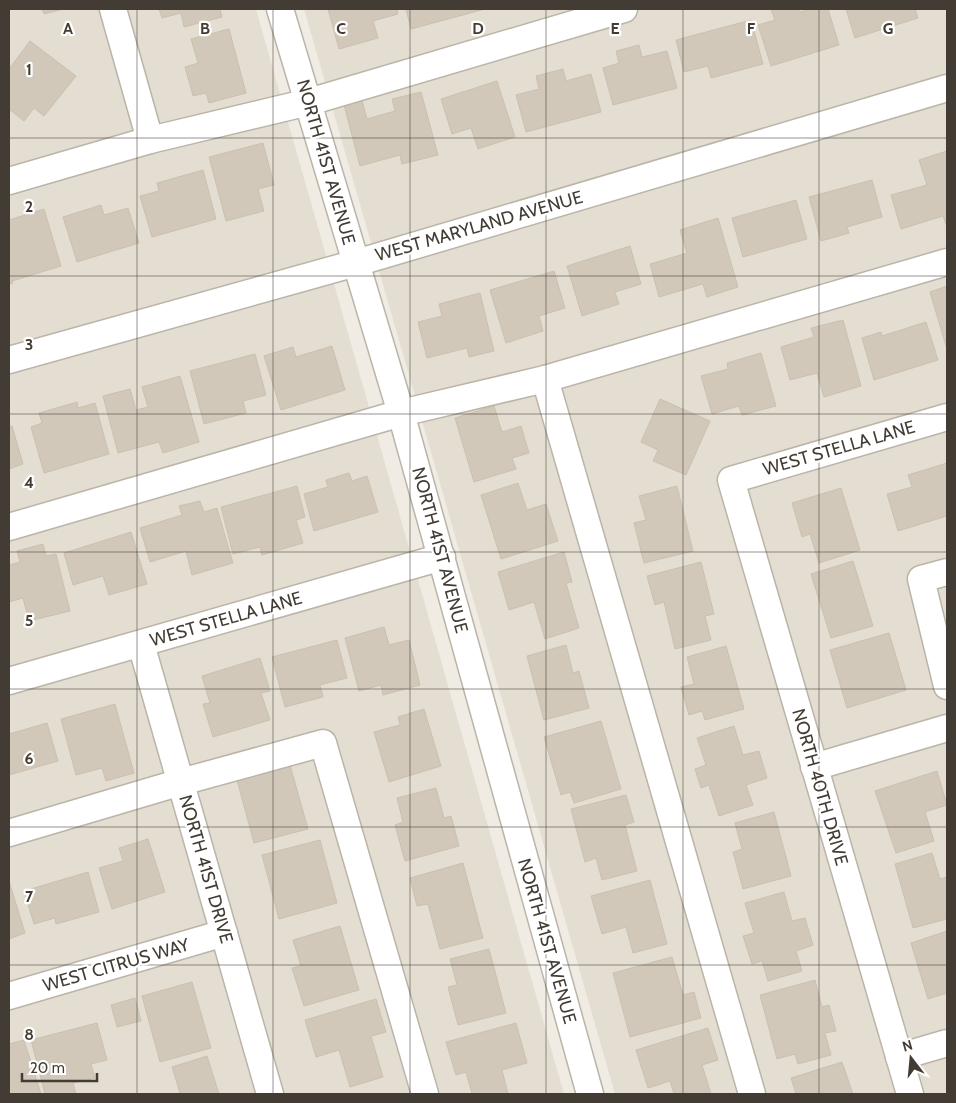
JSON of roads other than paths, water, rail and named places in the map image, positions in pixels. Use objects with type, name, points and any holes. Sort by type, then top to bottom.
[{"type":"street","points":[[113,9],[150,140]]},
{"type":"street","name":"NORTH 41ST AVENUE","points":[[280,9],[401,413],[590,1094]]},
{"type":"street","points":[[9,181],[150,140],[309,102],[624,9]]},
{"type":"street","name":"WEST MARYLAND AVENUE","points":[[9,360],[356,263],[947,88]]},
{"type":"street","points":[[9,527],[401,413],[545,379],[947,262]]},
{"type":"street","points":[[545,379],[752,1094]]},
{"type":"street","name":"WEST STELLA LANE","points":[[731,480],[947,417]]},
{"type":"street","name":"NORTH 40TH DRIVE","points":[[731,480],[910,1094]]},
{"type":"street","name":"WEST STELLA LANE","points":[[9,682],[442,557]]},
{"type":"street","points":[[947,572],[921,579],[947,686]]},
{"type":"street","name":"NORTH 41ST DRIVE","points":[[140,644],[270,1094]]},
{"type":"street","points":[[814,767],[947,728]]},
{"type":"street","points":[[9,833],[180,782],[323,743],[425,1094]]},
{"type":"street","name":"WEST CITRUS WAY","points":[[9,996],[224,933]]},
{"type":"street","points":[[899,1057],[947,1043]]}]
